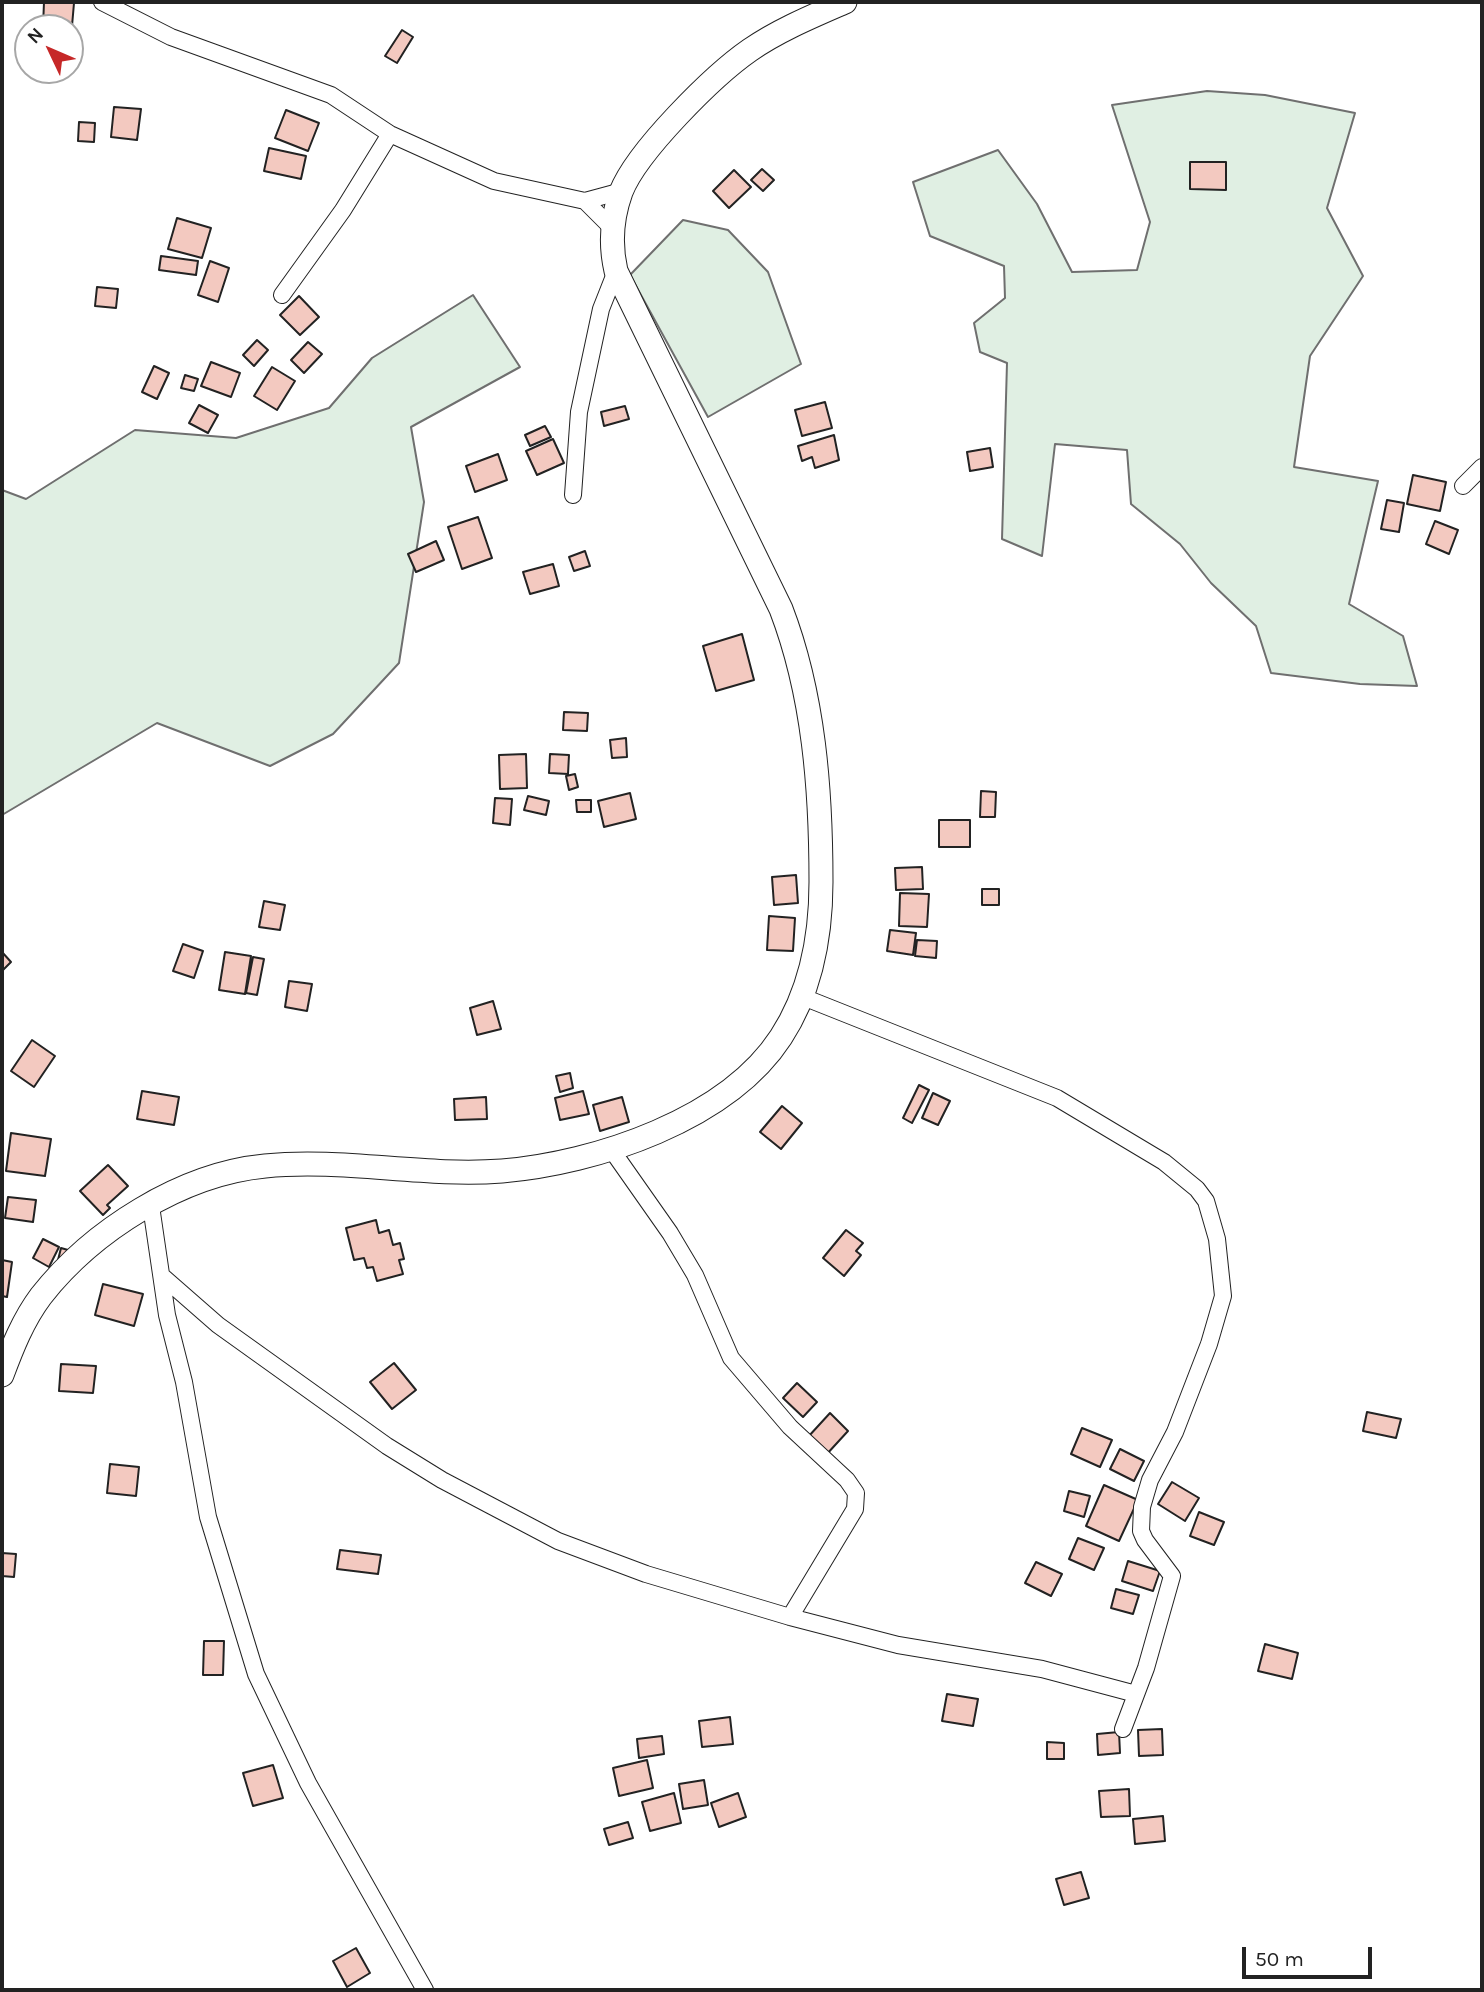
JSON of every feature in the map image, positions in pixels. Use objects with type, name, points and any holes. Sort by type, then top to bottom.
[{"type":"street","points":[[102,2],[171,37],[331,95],[390,134],[494,181],[585,201],[622,191]]},
{"type":"street","points":[[2,1375],[28,1316],[55,1281],[103,1237],[151,1206],[210,1179],[262,1166],[299,1164],[498,1171],[611,1149],[678,1121],[722,1096],[752,1072],[780,1038],[803,997],[817,942],[821,908],[820,812],[811,725],[792,640],[758,557],[616,271],[612,256],[613,229],[622,191],[658,139],[716,78],[750,50],[845,2]]},
{"type":"street","points":[[282,295],[343,210],[390,134]]},
{"type":"street","points":[[585,201],[613,229]]},
{"type":"street","points":[[573,495],[579,412],[601,309],[616,271]]},
{"type":"street","points":[[1463,485],[1482,467]]},
{"type":"street","points":[[803,997],[1057,1098],[1164,1162],[1197,1189],[1206,1201],[1217,1239],[1223,1296],[1209,1344],[1175,1432],[1150,1480],[1142,1507],[1141,1531],[1172,1576],[1124,1730]]},
{"type":"street","points":[[611,1149],[670,1233],[695,1275],[731,1358],[790,1427],[847,1480],[856,1493],[855,1509],[790,1617]]},
{"type":"street","points":[[151,1206],[167,1315],[184,1382],[208,1517],[256,1674],[308,1783],[425,1990]]},
{"type":"street","points":[[162,1276],[218,1325],[387,1446],[464,1493],[558,1541],[646,1574],[790,1617],[898,1645],[1042,1670],[1136,1694]]},
{"type":"green space","points":[[1207,91],[1265,95],[1355,113],[1327,208],[1363,276],[1310,356],[1294,467],[1378,481],[1349,604],[1403,636],[1417,686],[1360,684],[1271,673],[1256,626],[1211,583],[1180,544],[1131,504],[1127,450],[1055,444],[1042,556],[1002,539],[1007,363],[980,352],[974,323],[1005,298],[1004,266],[930,236],[913,182],[998,150],[1037,204],[1072,272],[1137,270],[1150,222],[1112,105]]},
{"type":"green space","points":[[683,220],[728,230],[768,272],[801,364],[708,417],[630,275]]},
{"type":"green space","points":[[473,295],[520,367],[411,427],[424,502],[399,663],[333,734],[270,766],[157,723],[2,815],[2,490],[26,499],[135,430],[236,438],[329,408],[372,358]]},
{"type":"building","points":[[44,2],[74,3],[73,14],[44,14]]},
{"type":"building","points":[[402,30],[413,37],[397,63],[385,56]]},
{"type":"building","points":[[114,107],[141,109],[137,140],[111,137]]},
{"type":"building","points":[[286,110],[319,123],[308,151],[275,138]]},
{"type":"building","points":[[79,122],[95,123],[94,142],[78,141]]},
{"type":"building","points":[[269,148],[306,156],[301,179],[264,171]]},
{"type":"building","points":[[1190,162],[1226,162],[1226,190],[1190,189]]},
{"type":"building","points":[[762,169],[774,180],[763,191],[751,180]]},
{"type":"building","points":[[734,170],[751,187],[729,208],[713,191]]},
{"type":"building","points":[[177,218],[211,228],[202,258],[168,249]]},
{"type":"building","points":[[161,256],[198,261],[196,275],[159,270]]},
{"type":"building","points":[[210,261],[229,268],[218,302],[198,295]]},
{"type":"building","points":[[97,287],[118,289],[116,308],[95,306]]},
{"type":"building","points":[[299,296],[319,317],[300,335],[280,315]]},
{"type":"building","points":[[257,340],[268,350],[254,366],[243,355]]},
{"type":"building","points":[[308,342],[322,354],[304,373],[291,360]]},
{"type":"building","points":[[211,362],[240,373],[231,397],[201,386]]},
{"type":"building","points":[[154,366],[169,373],[157,399],[142,392]]},
{"type":"building","points":[[272,367],[295,381],[277,410],[254,396]]},
{"type":"building","points":[[185,375],[198,379],[194,391],[181,388]]},
{"type":"building","points":[[825,402],[832,428],[802,436],[795,410]]},
{"type":"building","points":[[199,405],[218,415],[208,433],[189,423]]},
{"type":"building","points":[[625,406],[629,419],[604,426],[601,412]]},
{"type":"building","points":[[545,426],[551,437],[530,446],[525,435]]},
{"type":"building","points":[[834,435],[839,460],[815,468],[812,457],[802,461],[798,446]]},
{"type":"building","points":[[553,439],[564,463],[537,475],[526,451]]},
{"type":"building","points":[[990,448],[993,467],[970,471],[967,452]]},
{"type":"building","points":[[498,454],[507,480],[475,492],[466,466]]},
{"type":"building","points":[[1413,475],[1446,482],[1440,511],[1407,504]]},
{"type":"building","points":[[1387,500],[1404,503],[1399,532],[1381,529]]},
{"type":"building","points":[[478,517],[492,558],[462,569],[448,527]]},
{"type":"building","points":[[1435,521],[1458,530],[1449,554],[1426,544]]},
{"type":"building","points":[[436,541],[444,560],[416,572],[408,554]]},
{"type":"building","points":[[585,551],[590,566],[574,571],[569,557]]},
{"type":"building","points":[[553,564],[559,586],[530,594],[523,572]]},
{"type":"building","points":[[742,634],[754,680],[716,691],[703,646]]},
{"type":"building","points":[[564,712],[588,713],[587,731],[563,730]]},
{"type":"building","points":[[626,738],[627,757],[612,758],[610,740]]},
{"type":"building","points":[[526,754],[527,788],[500,789],[499,755]]},
{"type":"building","points":[[550,754],[569,755],[568,774],[549,773]]},
{"type":"building","points":[[575,774],[578,787],[569,790],[566,776]]},
{"type":"building","points":[[981,791],[996,792],[995,817],[980,817]]},
{"type":"building","points":[[630,793],[636,819],[604,827],[598,801]]},
{"type":"building","points":[[528,796],[549,801],[546,815],[524,810]]},
{"type":"building","points":[[495,798],[512,799],[510,825],[493,823]]},
{"type":"building","points":[[576,800],[591,800],[591,812],[577,812]]},
{"type":"building","points":[[939,820],[970,820],[970,847],[939,847]]},
{"type":"building","points":[[922,867],[923,889],[896,890],[895,868]]},
{"type":"building","points":[[796,875],[798,903],[774,905],[772,877]]},
{"type":"building","points":[[982,889],[999,889],[999,905],[982,905]]},
{"type":"building","points":[[900,893],[929,894],[927,927],[899,926]]},
{"type":"building","points":[[264,901],[285,905],[280,930],[259,927]]},
{"type":"building","points":[[769,916],[795,918],[793,951],[767,950]]},
{"type":"building","points":[[890,930],[916,933],[913,955],[887,951]]},
{"type":"building","points":[[917,940],[937,941],[936,958],[915,956]]},
{"type":"building","points":[[183,944],[203,951],[194,978],[173,971]]},
{"type":"building","points":[[2,952],[11,962],[2,971]]},
{"type":"building","points":[[225,952],[251,956],[245,994],[219,990]]},
{"type":"building","points":[[253,957],[264,959],[257,995],[246,993]]},
{"type":"building","points":[[289,981],[312,984],[307,1011],[285,1007]]},
{"type":"building","points":[[493,1001],[501,1029],[477,1035],[470,1008]]},
{"type":"building","points":[[32,1040],[55,1056],[34,1087],[11,1071]]},
{"type":"building","points":[[570,1073],[573,1088],[560,1092],[556,1076]]},
{"type":"building","points":[[919,1085],[929,1090],[912,1123],[903,1118]]},
{"type":"building","points":[[142,1091],[179,1097],[174,1125],[137,1119]]},
{"type":"building","points":[[583,1091],[589,1114],[560,1120],[555,1098]]},
{"type":"building","points":[[933,1093],[950,1101],[938,1125],[922,1118]]},
{"type":"building","points":[[486,1097],[487,1119],[455,1120],[454,1099]]},
{"type":"building","points":[[622,1097],[629,1122],[600,1131],[593,1105]]},
{"type":"building","points":[[782,1106],[802,1123],[781,1149],[760,1132]]},
{"type":"building","points":[[11,1133],[51,1139],[45,1176],[6,1171]]},
{"type":"building","points":[[108,1165],[128,1186],[107,1205],[110,1208],[103,1215],[80,1191]]},
{"type":"building","points":[[8,1197],[36,1200],[33,1222],[5,1218]]},
{"type":"building","points":[[376,1220],[379,1233],[389,1230],[393,1245],[400,1243],[404,1259],[399,1260],[403,1274],[377,1281],[373,1267],[367,1268],[364,1258],[354,1260],[346,1228]]},
{"type":"building","points":[[846,1230],[863,1243],[856,1251],[861,1255],[844,1276],[823,1258]]},
{"type":"building","points":[[43,1239],[59,1247],[49,1267],[33,1258]]},
{"type":"building","points":[[61,1248],[68,1250],[64,1262],[58,1260]]},
{"type":"building","points":[[2,1260],[12,1262],[7,1297],[2,1296]]},
{"type":"building","points":[[103,1284],[143,1294],[134,1326],[95,1315]]},
{"type":"building","points":[[394,1363],[416,1390],[392,1409],[370,1382]]},
{"type":"building","points":[[61,1364],[96,1366],[93,1393],[59,1391]]},
{"type":"building","points":[[797,1383],[817,1402],[803,1417],[783,1398]]},
{"type":"building","points":[[1367,1412],[1401,1419],[1396,1438],[1363,1431]]},
{"type":"building","points":[[830,1413],[848,1431],[826,1455],[808,1437]]},
{"type":"building","points":[[1082,1428],[1112,1440],[1100,1467],[1071,1454]]},
{"type":"building","points":[[1120,1449],[1144,1461],[1134,1481],[1110,1469]]},
{"type":"building","points":[[110,1464],[139,1467],[136,1496],[107,1493]]},
{"type":"building","points":[[1172,1482],[1199,1498],[1185,1521],[1158,1504]]},
{"type":"building","points":[[1104,1485],[1138,1500],[1119,1541],[1086,1526]]},
{"type":"building","points":[[1069,1491],[1090,1496],[1084,1517],[1064,1511]]},
{"type":"building","points":[[1199,1512],[1224,1522],[1214,1545],[1190,1536]]},
{"type":"building","points":[[1078,1538],[1104,1548],[1094,1570],[1069,1559]]},
{"type":"building","points":[[340,1550],[381,1555],[378,1574],[337,1569]]},
{"type":"building","points":[[2,1553],[16,1554],[14,1577],[2,1576]]},
{"type":"building","points":[[1128,1561],[1160,1571],[1153,1591],[1122,1581]]},
{"type":"building","points":[[1036,1562],[1062,1574],[1051,1596],[1025,1583]]},
{"type":"building","points":[[1116,1589],[1139,1595],[1133,1614],[1111,1608]]},
{"type":"building","points":[[204,1641],[224,1641],[223,1675],[203,1675]]},
{"type":"building","points":[[1265,1644],[1298,1653],[1292,1679],[1258,1671]]},
{"type":"building","points":[[947,1694],[978,1699],[973,1726],[942,1721]]},
{"type":"building","points":[[730,1717],[733,1744],[702,1747],[699,1721]]},
{"type":"building","points":[[1162,1729],[1163,1755],[1139,1756],[1138,1730]]},
{"type":"building","points":[[1119,1732],[1120,1753],[1098,1755],[1097,1734]]},
{"type":"building","points":[[662,1736],[664,1754],[639,1758],[637,1739]]},
{"type":"building","points":[[1047,1742],[1064,1743],[1064,1759],[1047,1759]]},
{"type":"building","points":[[647,1760],[653,1788],[619,1796],[613,1768]]},
{"type":"building","points":[[273,1765],[283,1798],[253,1806],[243,1773]]},
{"type":"building","points":[[704,1780],[708,1805],[683,1809],[679,1784]]},
{"type":"building","points":[[1129,1789],[1130,1816],[1101,1817],[1099,1791]]},
{"type":"building","points":[[674,1793],[681,1823],[650,1831],[642,1802]]},
{"type":"building","points":[[738,1793],[746,1817],[719,1827],[711,1803]]},
{"type":"building","points":[[1163,1816],[1165,1841],[1135,1844],[1133,1819]]},
{"type":"building","points":[[628,1822],[633,1838],[609,1845],[604,1829]]},
{"type":"building","points":[[1081,1872],[1089,1898],[1064,1905],[1056,1879]]},
{"type":"building","points":[[356,1948],[370,1973],[347,1987],[333,1961]]}]
